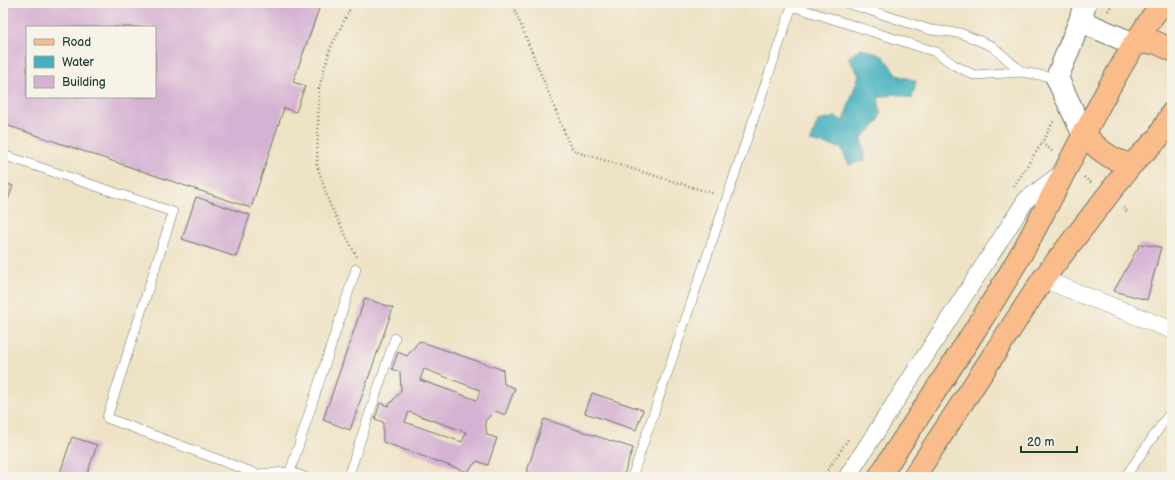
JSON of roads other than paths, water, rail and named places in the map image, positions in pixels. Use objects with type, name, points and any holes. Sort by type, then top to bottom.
[{"type":"main road","points":[[879,477],[999,291],[1029,240],[1083,134],[1134,44],[1162,3]]},
{"type":"main road","points":[[1134,44],[1155,42],[1172,50]]},
{"type":"main road","points":[[914,477],[1044,279],[1131,165],[1165,140],[1172,113]]},
{"type":"main road","points":[[1083,134],[1103,153],[1118,162],[1131,165]]},
{"type":"street","points":[[1083,134],[1058,78],[1083,12],[1134,44]]},
{"type":"street","points":[[847,477],[1026,200],[1063,172]]},
{"type":"street","points":[[1044,279],[1172,330]]},
{"type":"lane","points":[[847,3],[930,30],[960,34],[992,46],[1022,72]]},
{"type":"lane","points":[[632,477],[792,5],[936,52],[954,65],[974,75],[1022,72],[1058,78]]},
{"type":"lane","points":[[3,155],[173,212],[107,418],[256,476],[290,472],[305,477]]},
{"type":"lane","points":[[290,472],[356,269]]},
{"type":"lane","points":[[348,477],[395,338]]},
{"type":"lane","points":[[1125,477],[1172,410]]},
{"type":"water","points":[[861,48],[883,56],[897,75],[916,81],[912,99],[895,94],[878,98],[880,117],[876,125],[862,137],[865,160],[849,165],[841,148],[810,141],[818,121],[836,117],[843,121],[859,75],[848,58]]}]
